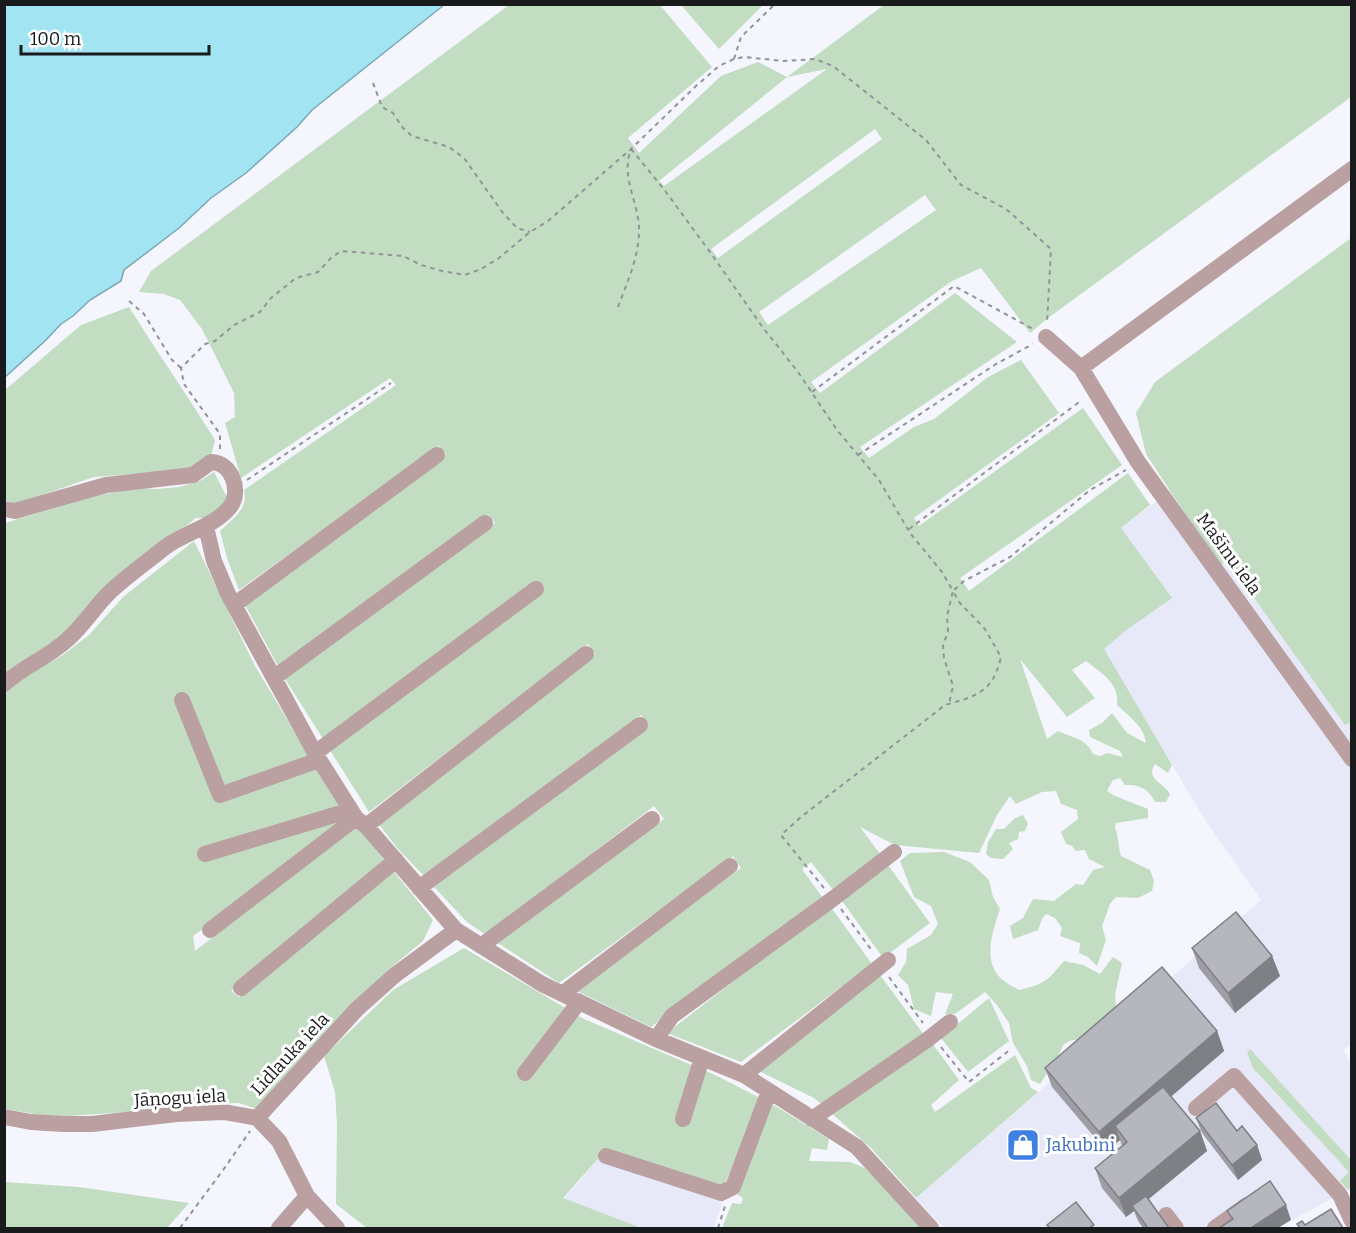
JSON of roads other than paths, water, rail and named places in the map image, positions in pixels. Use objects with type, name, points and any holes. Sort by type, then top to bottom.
[{"type":"street","points":[[1080,368],[1352,169]]},
{"type":"street","name":"Mašīnu iela","points":[[1046,337],[1080,368],[1138,462],[1352,759]]},
{"type":"street","points":[[234,605],[437,455]]},
{"type":"street","points":[[4,509],[15,511],[106,485],[194,475],[211,462],[221,464],[231,476],[236,487],[235,497],[230,507],[206,527],[195,529],[167,546],[110,591],[67,640],[4,684]]},
{"type":"street","points":[[275,677],[485,523]]},
{"type":"street","points":[[206,527],[214,561],[234,605],[317,756],[358,818],[456,930],[562,994],[656,1039],[744,1075],[857,1147],[931,1228]]},
{"type":"street","points":[[182,700],[220,795],[317,756],[536,589]]},
{"type":"street","points":[[210,930],[358,818],[586,654]]},
{"type":"street","points":[[419,888],[640,725]]},
{"type":"street","points":[[205,854],[358,818]]},
{"type":"street","points":[[481,946],[652,819]]},
{"type":"street","points":[[656,1039],[672,1016],[894,852]]},
{"type":"street","points":[[241,988],[396,860]]},
{"type":"street","points":[[562,994],[730,866]]},
{"type":"street","name":"Lidlauka iela","points":[[257,1118],[357,1009],[395,975],[456,930]]},
{"type":"street","points":[[744,1075],[885,963]]},
{"type":"street","points":[[525,1072],[579,1002]]},
{"type":"street","points":[[812,1119],[950,1022]]},
{"type":"street","points":[[683,1119],[702,1058]]},
{"type":"street","points":[[1196,1108],[1234,1076],[1348,1202],[1352,1221]]},
{"type":"street","points":[[606,1156],[720,1192],[733,1187],[769,1091]]},
{"type":"street","name":"Jāņogu iela","points":[[4,1117],[63,1124],[92,1124],[176,1114],[224,1112],[257,1118]]},
{"type":"street","points":[[257,1118],[279,1141],[306,1196],[337,1228]]},
{"type":"street","points":[[279,1228],[306,1196]]},
{"type":"street","points":[[1215,1228],[1258,1197]]},
{"type":"street","points":[[1326,1214],[1348,1202]]},
{"type":"street","points":[[1166,1215],[1176,1228]]},
{"type":"water","points":[[5,4],[444,5],[312,110],[297,127],[246,173],[211,198],[179,228],[124,270],[121,281],[90,300],[61,324],[5,377]]},
{"type":"place","name":"Jakubini","points":[[1023,1145]]}]
